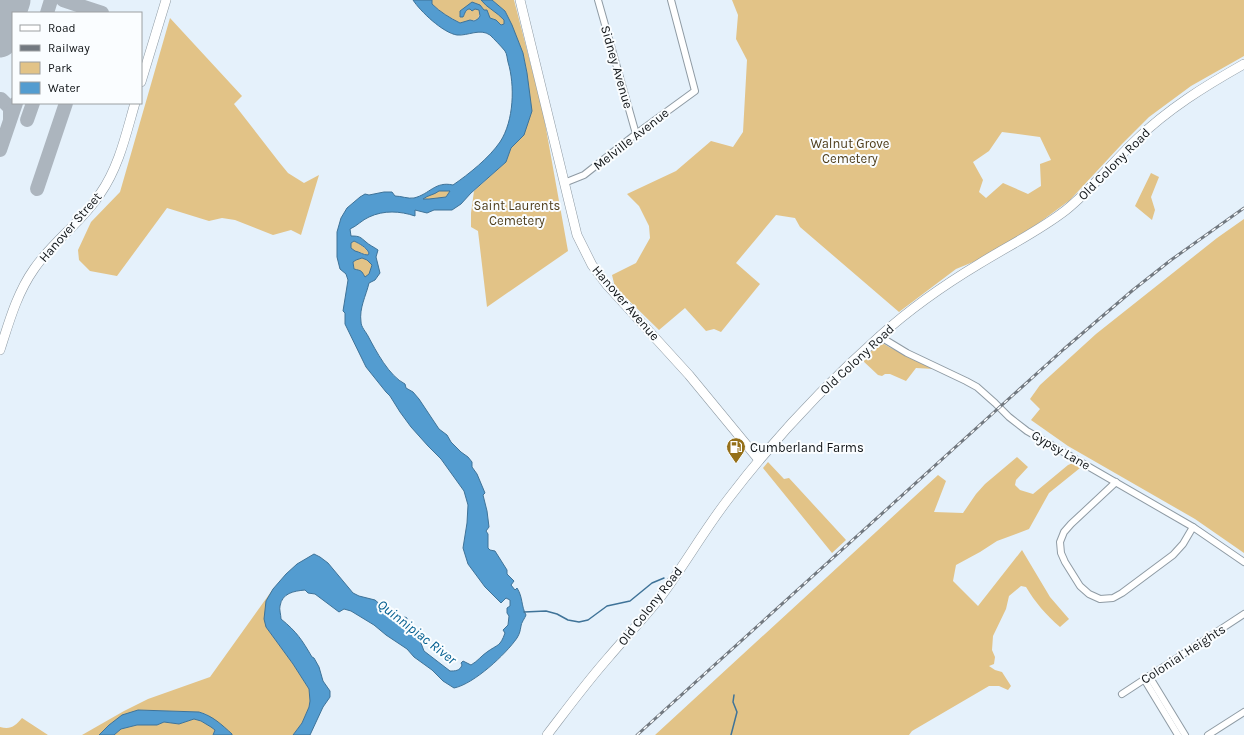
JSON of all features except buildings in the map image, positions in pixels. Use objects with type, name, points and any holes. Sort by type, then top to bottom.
[{"type":"main road","points":[[142,79],[166,0]]},
{"type":"main road","name":"Hanover Avenue","points":[[520,0],[577,235],[592,265],[612,291],[689,375],[759,460]]},
{"type":"main road","name":"Old Colony Road","points":[[547,735],[592,677],[658,600],[715,517],[759,460],[834,379],[879,336],[946,284],[1057,217],[1083,195],[1133,142],[1163,116],[1197,92],[1244,64]]},
{"type":"main road","name":"Hanover Street","points":[[0,350],[19,296],[29,276],[45,255],[85,213],[107,183],[120,153],[135,104]]},
{"type":"street","name":"Sidney Avenue","points":[[598,0],[636,134]]},
{"type":"street","name":"Melville Avenue","points":[[564,183],[584,175],[695,90],[671,0]]},
{"type":"street","name":"Gypsy Lane","points":[[879,336],[907,353],[973,385],[987,395],[1009,417],[1027,431],[1193,527],[1244,562]]},
{"type":"street","points":[[1116,482],[1071,524],[1064,532],[1060,542],[1065,562],[1080,586],[1089,594],[1100,599],[1113,598],[1122,593],[1173,555],[1183,544],[1193,527]]},
{"type":"street","name":"Colonial Heights","points":[[1122,694],[1244,614]]},
{"type":"street","points":[[1147,677],[1178,735]]},
{"type":"street","points":[[1161,701],[1185,735]]},
{"type":"street","points":[[1208,735],[1244,712]]},
{"type":"green space","points":[[432,0],[481,0],[504,20],[504,24],[501,25],[496,20],[490,18],[487,10],[484,11],[480,5],[460,11],[460,17],[468,9],[478,9],[480,12],[478,19],[460,23],[442,13],[432,4]]},
{"type":"green space","name":"Saint Laurents Cemetery","points":[[492,0],[514,0],[543,112],[568,251],[487,307],[478,231],[471,227],[474,191],[506,162],[511,148],[524,135],[527,73],[523,53],[505,11]]},
{"type":"green space","name":"Walnut Grove Cemetery","points":[[732,0],[1244,0],[1244,56],[1191,86],[1149,117],[1070,200],[1036,225],[978,260],[956,269],[899,312],[800,227],[795,218],[776,215],[736,263],[760,284],[721,332],[714,329],[706,331],[685,308],[659,330],[615,287],[612,275],[636,263],[650,238],[649,226],[639,206],[627,194],[676,171],[711,141],[733,147],[743,132],[747,60],[736,39],[738,15]],"holes":[[[1002,132],[1040,137],[1051,160],[1040,164],[1041,186],[1028,194],[1003,183],[986,198],[979,192],[983,180],[973,162],[989,151]]]},
{"type":"green space","points":[[170,18],[242,96],[234,104],[288,173],[304,183],[319,175],[301,235],[291,230],[273,235],[235,220],[222,218],[209,221],[167,208],[117,276],[90,271],[79,260],[78,250],[91,222],[120,192]]},
{"type":"green space","points":[[1151,173],[1159,177],[1151,197],[1155,210],[1152,220],[1135,206]]},
{"type":"green space","points":[[438,191],[450,191],[446,197],[429,200],[423,199],[434,193]]},
{"type":"green space","points":[[1244,219],[1244,553],[1195,519],[1068,446],[1031,420],[1040,409],[1030,399],[1040,385],[1096,334],[1217,238]]},
{"type":"green space","points":[[354,241],[364,248],[369,254],[355,252],[351,248],[351,243]]},
{"type":"green space","points":[[362,258],[369,262],[372,266],[372,269],[365,278],[354,269],[353,262]]},
{"type":"green space","points":[[884,344],[934,369],[916,368],[906,381],[890,374],[885,374],[882,376],[878,375],[861,359],[879,345]]},
{"type":"green space","points":[[1017,457],[1028,467],[1016,480],[1015,485],[1020,490],[1033,494],[1068,465],[1073,463],[1080,468],[1049,493],[1029,529],[997,541],[956,565],[953,581],[978,606],[1022,550],[1050,597],[1069,619],[1060,627],[1041,608],[1026,587],[1021,586],[1009,596],[1006,609],[993,636],[992,650],[995,657],[994,664],[989,666],[1002,672],[1011,686],[1008,690],[999,686],[989,686],[912,731],[909,735],[655,735],[938,475],[946,481],[934,512],[963,513],[985,484]]},
{"type":"green space","points":[[768,462],[784,479],[789,478],[846,540],[832,553],[763,468]]},
{"type":"green space","points":[[273,589],[266,601],[266,627],[309,689],[309,707],[302,723],[293,735],[232,735],[206,714],[199,712],[138,710],[109,725],[99,735],[82,735],[148,699],[210,677]]},
{"type":"green space","points":[[22,718],[48,735],[0,735],[0,727],[10,728]]},
{"type":"green space","points":[[194,719],[205,723],[215,730],[213,735],[114,735],[121,729],[137,725],[157,725],[164,722],[179,724]]},
{"type":"water","points":[[413,0],[432,0],[432,4],[438,10],[460,23],[470,20],[474,21],[480,16],[479,10],[475,9],[472,11],[468,9],[463,17],[460,17],[460,11],[472,2],[480,5],[484,10],[487,10],[490,18],[496,20],[501,25],[504,24],[504,20],[481,0],[492,0],[505,11],[523,53],[532,111],[524,135],[511,148],[506,162],[471,193],[461,204],[452,210],[434,210],[427,213],[415,210],[415,216],[398,212],[380,213],[366,218],[350,229],[351,236],[360,237],[378,250],[376,257],[380,273],[375,280],[369,283],[362,307],[361,324],[388,369],[405,384],[406,388],[413,392],[439,429],[447,435],[451,442],[472,462],[472,467],[477,474],[485,493],[483,495],[489,527],[486,531],[488,534],[488,548],[495,551],[507,570],[507,574],[514,581],[511,585],[515,590],[517,588],[519,591],[526,615],[518,636],[498,660],[471,681],[454,688],[443,681],[432,670],[414,657],[407,649],[374,625],[351,611],[344,609],[339,612],[315,594],[308,593],[305,590],[286,595],[281,602],[281,619],[295,632],[314,658],[319,667],[323,681],[330,691],[330,697],[323,707],[310,735],[293,735],[302,723],[309,707],[309,689],[266,627],[264,619],[266,601],[273,589],[286,574],[297,564],[314,554],[328,563],[353,593],[375,600],[398,620],[405,617],[407,618],[407,626],[419,638],[424,651],[450,671],[459,670],[463,661],[471,665],[498,645],[502,641],[505,633],[503,630],[508,625],[509,616],[507,613],[507,608],[510,606],[510,600],[506,598],[501,603],[485,587],[468,564],[463,548],[468,505],[464,491],[441,459],[411,427],[390,396],[366,367],[345,324],[345,313],[343,311],[348,280],[346,274],[340,269],[337,257],[337,232],[341,218],[347,208],[365,194],[369,195],[392,192],[395,196],[414,198],[437,186],[447,184],[453,185],[485,160],[500,142],[505,133],[511,114],[512,81],[505,51],[490,35],[486,33],[478,32],[457,35],[445,30],[432,21]],"holes":[[[439,191],[450,191],[446,197],[423,199]],[[354,241],[363,246],[369,253],[368,255],[355,251],[351,248],[351,243]],[[362,258],[367,260],[372,265],[369,274],[365,277],[361,271],[354,269],[353,262]]]},
{"type":"water","points":[[138,710],[199,712],[217,721],[232,735],[213,735],[215,730],[201,721],[194,719],[179,724],[164,722],[157,725],[137,725],[121,729],[114,735],[99,735],[122,715]]},
{"type":"waterway","points":[[524,612],[546,611],[557,614],[568,620],[579,622],[588,620],[607,606],[630,601],[652,583],[664,578]]},
{"type":"waterway","points":[[731,735],[737,712],[733,702],[734,695]]},
{"type":"taxiway","points":[[47,12],[51,0]]},
{"type":"taxiway","points":[[63,0],[99,12]]},
{"type":"taxiway","points":[[1,99],[10,108],[10,119]]},
{"type":"taxiway","points":[[0,150],[16,104]]},
{"type":"taxiway","points":[[27,120],[33,104]]},
{"type":"taxiway","points":[[37,189],[66,104]]},
{"type":"runway","points":[[0,40],[13,0]]},
{"type":"railway","points":[[637,735],[1064,349],[1133,290],[1171,260],[1244,208]]},
{"type":"place","name":"Cumberland Farms","points":[[736,464]]},
{"type":"water label","name":"Quinnipiac River","points":[[417,632]]}]
